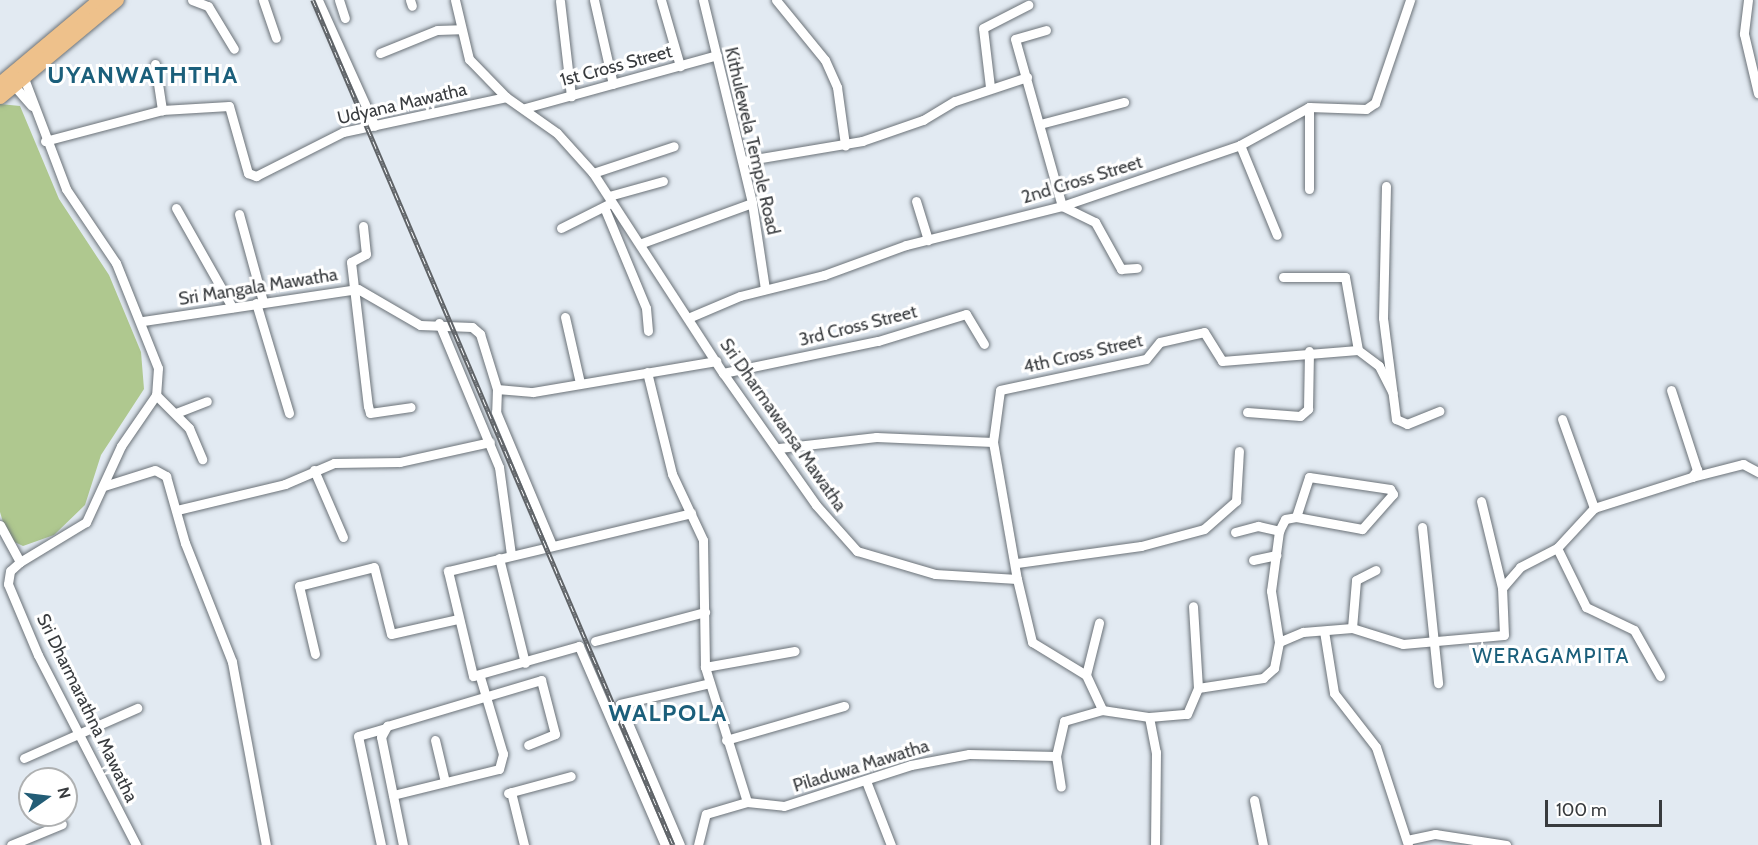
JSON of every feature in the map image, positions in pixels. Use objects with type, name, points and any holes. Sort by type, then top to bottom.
[{"type":"main road","points":[[0,97],[11,80],[100,0]]},
{"type":"main road","points":[[11,80],[117,0]]},
{"type":"street","points":[[192,0],[208,6],[234,49]]},
{"type":"street","points":[[263,0],[276,38]]},
{"type":"street","points":[[318,0],[375,126]]},
{"type":"street","points":[[339,0],[345,18]]},
{"type":"street","name":"Sri Dharmawansa Mawatha","points":[[455,0],[460,29],[469,58],[506,97],[558,133],[593,173],[642,243],[723,373],[816,505],[857,551],[935,574],[1017,579]]},
{"type":"street","points":[[594,0],[613,84]]},
{"type":"street","points":[[661,0],[680,66]]},
{"type":"street","name":"Kithulewela Temple Road","points":[[703,0],[743,161],[765,289]]},
{"type":"street","points":[[776,0],[825,60],[837,87],[844,145]]},
{"type":"street","name":"2nd Cross Street","points":[[688,318],[765,289],[928,240],[1062,206],[1240,145],[1309,107],[1372,107],[1410,0]]},
{"type":"street","points":[[1749,0],[1744,34],[1758,93]]},
{"type":"street","points":[[560,1],[571,96]]},
{"type":"street","points":[[990,87],[983,28],[1028,5]]},
{"type":"street","points":[[380,53],[437,30],[460,29]]},
{"type":"street","points":[[1046,30],[1015,39],[1062,206],[1095,222],[1120,269],[1137,268]]},
{"type":"street","name":"1st Cross Street","points":[[525,108],[717,56]]},
{"type":"street","points":[[155,64],[162,110]]},
{"type":"street","points":[[743,161],[844,145],[922,120],[990,87],[1027,77]]},
{"type":"street","points":[[10,571],[20,562],[86,522],[121,446],[156,394],[158,368],[143,321],[116,263],[66,189],[32,106],[11,80]]},
{"type":"street","name":"Udyana Mawatha","points":[[45,141],[162,110],[229,106],[248,173],[256,176],[343,132],[506,97]]},
{"type":"street","points":[[1040,124],[1124,102]]},
{"type":"street","points":[[1309,107],[1309,189]]},
{"type":"street","points":[[1240,145],[1277,235]]},
{"type":"street","points":[[593,173],[674,146]]},
{"type":"street","points":[[561,228],[604,207],[611,199],[663,181]]},
{"type":"street","points":[[1386,186],[1383,318],[1393,393],[1400,423],[1440,411]]},
{"type":"street","points":[[916,201],[928,240]]},
{"type":"street","points":[[642,243],[752,203]]},
{"type":"street","points":[[604,207],[646,308],[648,331]]},
{"type":"street","points":[[176,208],[232,307]]},
{"type":"street","points":[[239,214],[288,413]]},
{"type":"street","points":[[363,226],[366,254],[351,259],[358,289],[370,413],[411,407]]},
{"type":"street","points":[[1283,277],[1345,277],[1358,350],[1379,366],[1393,393]]},
{"type":"street","name":"Sri Mangala Mawatha","points":[[143,321],[358,289],[420,325],[463,323],[480,334],[497,389],[496,412],[552,545]]},
{"type":"street","name":"3rd Cross Street","points":[[723,373],[878,342],[966,314],[984,344]]},
{"type":"street","points":[[565,317],[580,383]]},
{"type":"street","points":[[439,323],[499,467],[511,555]]},
{"type":"street","name":"4th Cross Street","points":[[993,442],[1000,390],[1146,359],[1160,342],[1207,333],[1222,361],[1309,351],[1358,350]]},
{"type":"street","points":[[1247,412],[1300,416],[1308,409],[1309,351]]},
{"type":"street","points":[[497,389],[533,392],[716,361]]},
{"type":"street","points":[[647,372],[672,474],[691,513],[705,553],[705,667],[747,802]]},
{"type":"street","points":[[1671,390],[1697,470],[1692,477]]},
{"type":"street","points":[[156,394],[176,413],[202,459]]},
{"type":"street","points":[[176,413],[207,401]]},
{"type":"street","points":[[1562,419],[1594,508]]},
{"type":"street","points":[[778,448],[876,438],[993,442],[1017,563],[1017,579],[1032,642],[1086,675],[1102,710]]},
{"type":"street","points":[[177,510],[285,484],[334,463],[400,462],[490,442]]},
{"type":"street","points":[[1017,563],[1141,546],[1204,529],[1236,501],[1239,451]]},
{"type":"street","points":[[1502,588],[1520,567],[1557,548],[1594,508],[1692,477],[1743,464],[1758,472]]},
{"type":"street","points":[[104,486],[156,470],[166,476],[232,662],[266,845]]},
{"type":"street","points":[[314,470],[343,537]]},
{"type":"street","points":[[1198,688],[1263,678],[1274,668],[1280,642],[1271,591],[1279,531],[1285,519],[1296,517],[1362,529],[1393,494],[1390,489],[1316,475],[1305,483],[1296,517]]},
{"type":"street","points":[[1280,642],[1303,632],[1352,628],[1403,644],[1504,635],[1502,588],[1481,501]]},
{"type":"street","points":[[393,795],[499,769],[503,754],[480,677],[470,672],[448,571],[691,513]]},
{"type":"street","points":[[0,525],[6,547],[20,562]]},
{"type":"street","points":[[1235,532],[1258,526],[1279,531]]},
{"type":"street","points":[[1422,527],[1431,641],[1438,683]]},
{"type":"street","name":"Sri Dharmarathna Mawatha","points":[[6,547],[10,571],[8,584],[38,655],[136,845]]},
{"type":"street","points":[[1557,548],[1586,607],[1634,630],[1660,676]]},
{"type":"street","points":[[1253,560],[1276,555]]},
{"type":"street","points":[[499,558],[525,663]]},
{"type":"street","points":[[315,654],[299,586],[374,567],[391,634],[458,619]]},
{"type":"street","points":[[1352,628],[1356,580],[1376,570]]},
{"type":"street","points":[[1061,787],[1056,756],[1064,721],[1102,710],[1149,717],[1187,714],[1198,688],[1192,606]]},
{"type":"street","points":[[595,642],[705,612]]},
{"type":"street","points":[[1086,675],[1099,623]]},
{"type":"street","points":[[1324,631],[1334,693],[1376,747],[1407,842],[1435,834],[1506,845]]},
{"type":"street","points":[[480,677],[579,646],[665,845]]},
{"type":"street","points":[[705,667],[795,651]]},
{"type":"street","points":[[381,845],[358,736],[541,680],[555,734],[528,745]]},
{"type":"street","points":[[680,845],[620,704],[710,683]]},
{"type":"street","points":[[726,740],[844,706]]},
{"type":"street","points":[[24,758],[137,708]]},
{"type":"street","points":[[1149,717],[1156,752],[1155,845]]},
{"type":"street","points":[[383,729],[403,845]]},
{"type":"street","points":[[435,740],[444,782]]},
{"type":"street","name":"Piladuwa Mawatha","points":[[698,845],[706,814],[747,802],[784,806],[911,765],[969,754],[1056,756]]},
{"type":"street","points":[[524,845],[509,792],[571,776]]},
{"type":"street","points":[[866,781],[891,845]]},
{"type":"street","points":[[1254,800],[1263,845]]},
{"type":"street","points":[[11,845],[55,827]]},
{"type":"green space","points":[[0,104],[20,106],[59,199],[109,275],[141,352],[144,389],[101,455],[85,505],[54,535],[23,546],[8,539],[0,512]]},
{"type":"railway","points":[[313,0],[673,845]]},
{"type":"district","name":"UYANWATHTHA","points":[[143,75]]},
{"type":"district","name":"WERAGAMPITA","points":[[1551,656]]},
{"type":"district","name":"WALPOLA","points":[[668,713]]}]
